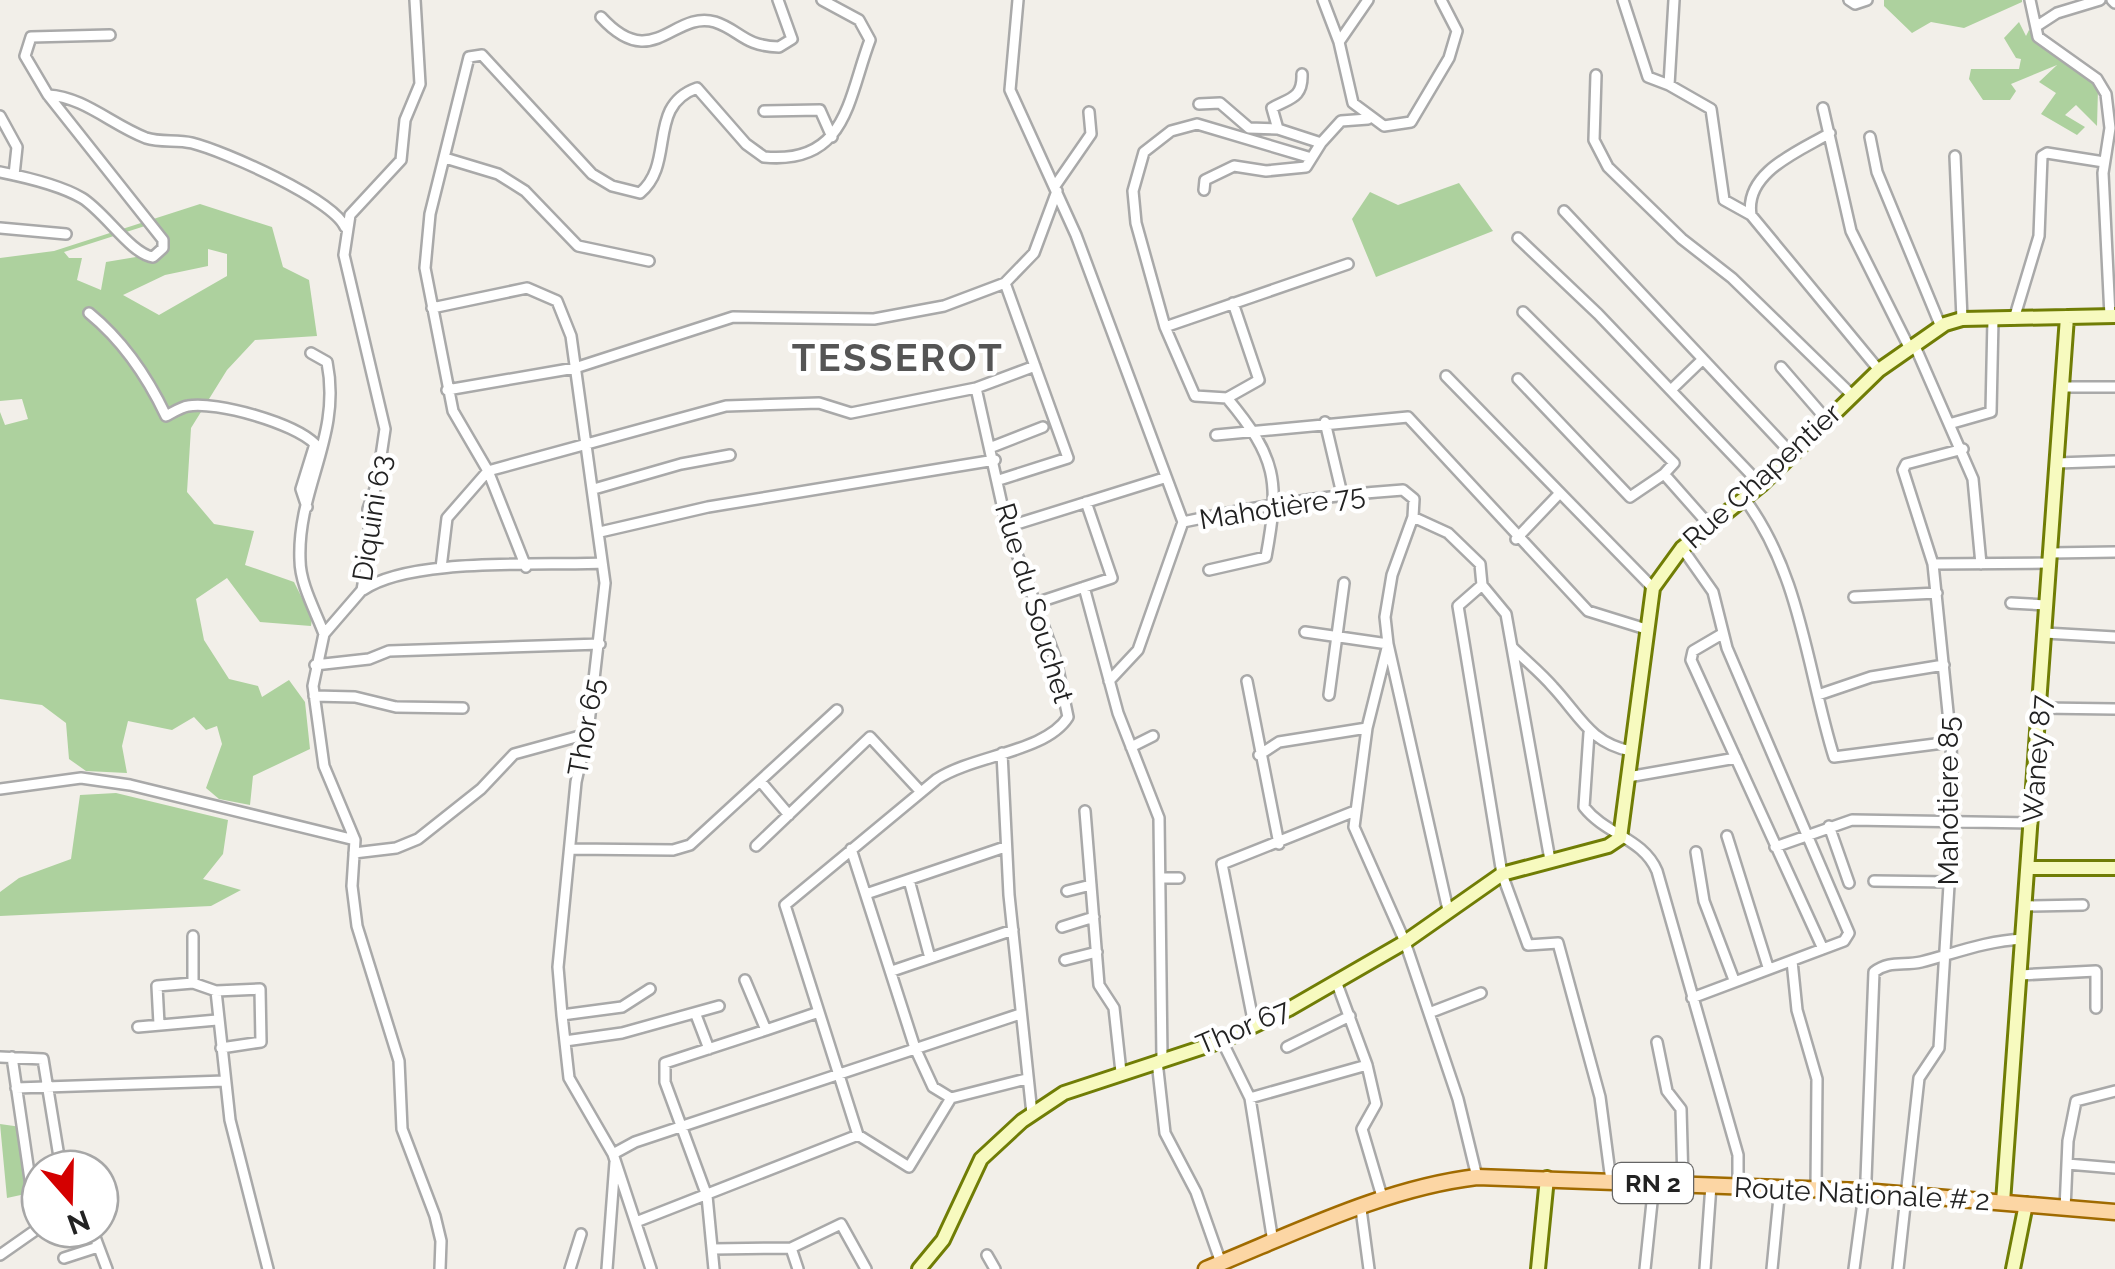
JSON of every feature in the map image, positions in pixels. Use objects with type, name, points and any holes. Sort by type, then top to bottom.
[{"type":"main road","name":"Route Nationale # 2","points":[[1206,1269],[1383,1200],[1439,1182],[1478,1177],[1816,1188],[2115,1212]]},
{"type":"street","points":[[48,95],[66,96],[142,136],[196,144],[272,176],[324,201],[346,230],[359,202],[391,175],[401,160],[405,120],[420,84],[414,0]]},
{"type":"street","points":[[602,17],[614,31],[634,40],[654,41],[698,22],[715,22],[736,36],[779,47],[792,39],[778,0]]},
{"type":"street","points":[[526,566],[488,471],[453,411],[432,308],[426,244],[469,56],[482,56],[580,164],[624,190],[640,192],[651,183],[670,106],[682,94],[697,88],[746,144],[764,156],[807,151],[832,137],[842,126],[870,40],[859,20],[822,0]]},
{"type":"street","name":"Mahotière 75","points":[[1018,0],[1010,90],[1056,188],[1183,522],[1276,502],[1403,490],[1414,500],[1413,518]]},
{"type":"street","points":[[1324,0],[1339,42],[1353,103],[1384,126],[1411,122],[1450,58],[1457,32],[1441,0]]},
{"type":"street","points":[[1339,42],[1368,0]]},
{"type":"street","points":[[1623,0],[1648,76],[1711,109],[1724,200],[1751,215],[1880,370]]},
{"type":"street","points":[[1669,84],[1674,0]]},
{"type":"street","points":[[1849,0],[1856,4],[1867,0]]},
{"type":"street","points":[[2030,0],[2043,42],[2067,54],[2102,86],[2110,128],[2104,162],[2113,316]]},
{"type":"street","points":[[2037,26],[2057,13],[2076,11],[2100,0]]},
{"type":"street","points":[[0,172],[83,199],[114,224],[140,254],[154,257],[163,248],[162,240],[48,95],[25,56],[32,37],[110,36]]},
{"type":"street","points":[[1278,129],[1272,108],[1297,96],[1302,88],[1302,74]]},
{"type":"street","points":[[1596,75],[1594,140],[1608,167],[1662,222],[1732,278],[1852,395]]},
{"type":"street","points":[[1199,104],[1220,103],[1249,128],[1278,129],[1321,143]]},
{"type":"street","points":[[1204,190],[1205,180],[1234,166],[1266,171],[1306,167],[1308,157],[1353,103]]},
{"type":"street","points":[[1824,108],[1851,231],[1963,450],[1973,480],[1981,564]]},
{"type":"street","points":[[764,111],[820,110],[832,137]]},
{"type":"street","points":[[447,390],[576,368],[733,317],[874,319],[944,306],[1006,283],[1034,254],[1056,188],[1090,134],[1089,112]]},
{"type":"street","points":[[0,116],[16,140],[14,174]]},
{"type":"street","points":[[1341,122],[1357,117],[1376,121]]},
{"type":"street","points":[[1233,303],[1259,380],[1227,398],[1194,396],[1165,327],[1136,223],[1133,191],[1144,152],[1171,130],[1198,124],[1308,157]]},
{"type":"street","points":[[1751,215],[1749,203],[1756,185],[1770,170],[1830,133]]},
{"type":"street","points":[[1870,137],[1878,172],[1941,327]]},
{"type":"street","points":[[2014,319],[2039,236],[2042,156],[2047,153],[2104,162]]},
{"type":"street","points":[[1956,156],[1962,319]]},
{"type":"street","points":[[445,158],[498,174],[525,190],[578,246],[650,261]]},
{"type":"street","points":[[1564,212],[1700,361],[1793,454]]},
{"type":"street","points":[[0,228],[66,234]]},
{"type":"street","name":"Diquini 63","points":[[346,230],[344,255],[385,428],[378,483],[368,509],[370,544],[362,590],[324,634],[315,665],[314,696],[324,766],[355,840],[357,926],[395,1044],[402,1128],[438,1229],[440,1269]]},
{"type":"street","points":[[1518,238],[1672,389],[1760,484]]},
{"type":"street","points":[[1165,327],[1348,264]]},
{"type":"street","points":[[999,480],[1068,458],[1006,283]]},
{"type":"street","name":"Thor 65","points":[[432,308],[526,288],[558,301],[576,368],[605,583],[587,734],[576,782],[558,967],[569,1078],[615,1157],[651,1269]]},
{"type":"street","points":[[1518,378],[1630,497],[1674,464],[1523,312]]},
{"type":"street","points":[[88,314],[122,348],[154,390],[166,416],[188,406],[221,406],[304,434],[315,444],[302,489],[306,506]]},
{"type":"street","name":"Rue Chapentier","points":[[1620,838],[1654,588],[1682,548],[1760,484],[1880,370],[1941,327],[1962,319],[2113,316]]},
{"type":"street","name":"Waney 87","points":[[2003,1202],[2066,317]]},
{"type":"street","points":[[1949,424],[1991,412],[1993,319]]},
{"type":"street","points":[[310,353],[326,362],[333,396],[306,506],[299,563],[324,634]]},
{"type":"street","points":[[1672,389],[1700,361]]},
{"type":"street","points":[[440,568],[448,518],[488,471],[726,406],[819,403],[852,413],[976,388],[1036,366]]},
{"type":"street","points":[[1780,367],[1826,419]]},
{"type":"street","points":[[1446,376],[1558,495],[1654,588]]},
{"type":"street","points":[[2061,387],[2115,387]]},
{"type":"street","name":"Rue du Souchet","points":[[858,1135],[816,1013],[785,904],[955,768],[1055,734],[1068,717],[1056,660],[1007,527],[976,388]]},
{"type":"street","points":[[1209,570],[1266,557],[1276,502],[1268,455],[1227,398]]},
{"type":"street","points":[[1216,435],[1408,417],[1516,539],[1588,611],[1646,629]]},
{"type":"street","points":[[1325,422],[1342,494]]},
{"type":"street","points":[[992,447],[1043,428]]},
{"type":"street","name":"Mahotiere 85","points":[[1898,1269],[1919,1078],[1939,1048],[1953,820],[1951,742],[1933,564],[1904,466],[1963,450]]},
{"type":"street","points":[[594,489],[681,464],[730,455]]},
{"type":"street","points":[[600,532],[708,508],[995,460]]},
{"type":"street","points":[[2056,464],[2115,462]]},
{"type":"street","points":[[1664,474],[1710,526]]},
{"type":"street","points":[[1007,527],[1164,478]]},
{"type":"street","points":[[1516,539],[1558,495]]},
{"type":"street","points":[[1744,498],[1767,528],[1789,586],[1836,759],[1951,742]]},
{"type":"street","points":[[1036,603],[1109,581],[1113,572],[1086,502]]},
{"type":"street","points":[[1448,910],[1385,617],[1392,575],[1413,518],[1448,534],[1480,564],[1482,585],[1506,614],[1550,860]]},
{"type":"street","points":[[1109,681],[1138,650],[1183,522]]},
{"type":"street","points":[[1682,548],[1713,592],[1722,634],[1850,933],[1844,941],[1823,950],[1692,998]]},
{"type":"street","points":[[1933,564],[1981,564],[2115,552]]},
{"type":"street","points":[[362,590],[393,575],[440,568],[601,562]]},
{"type":"street","points":[[1329,694],[1344,584]]},
{"type":"street","points":[[1482,585],[1458,606],[1502,874],[1528,945],[1558,943],[1600,1097],[1611,1181]]},
{"type":"street","points":[[1084,587],[1109,681],[1159,818],[1160,1060],[1165,1133],[1196,1192],[1222,1263]]},
{"type":"street","points":[[1854,597],[1937,593]]},
{"type":"street","points":[[2010,603],[2048,606]]},
{"type":"street","points":[[1305,632],[1388,644]]},
{"type":"street","points":[[2045,633],[2115,637]]},
{"type":"street","points":[[1722,634],[1693,652],[1690,660],[1823,950]]},
{"type":"street","points":[[315,665],[369,658],[389,651],[600,644]]},
{"type":"street","points":[[1388,644],[1367,728],[1354,827],[1405,942],[1478,1177]]},
{"type":"street","points":[[1513,648],[1554,688],[1589,733],[1610,746],[1632,750]]},
{"type":"street","points":[[1818,695],[1871,677],[1944,666]]},
{"type":"street","points":[[1247,681],[1258,755],[1279,844]]},
{"type":"street","points":[[314,696],[355,697],[396,707],[463,708]]},
{"type":"street","points":[[2041,708],[2115,709]]},
{"type":"street","points":[[570,849],[672,850],[690,845],[838,710]]},
{"type":"street","points":[[1258,755],[1278,742],[1367,728]]},
{"type":"street","points":[[1589,733],[1584,807],[1598,824],[1620,838],[1636,842],[1652,858],[1738,1155],[1738,1186]]},
{"type":"street","points":[[354,853],[396,848],[418,839],[481,788],[514,754],[587,734]]},
{"type":"street","points":[[1131,746],[1153,736]]},
{"type":"street","points":[[756,846],[870,737],[921,792]]},
{"type":"street","points":[[1002,753],[1006,847],[1032,1114]]},
{"type":"street","points":[[1628,778],[1736,758]]},
{"type":"street","points":[[0,789],[81,778],[130,785],[355,840]]},
{"type":"street","points":[[761,782],[789,815]]},
{"type":"street","points":[[1085,811],[1099,985],[1114,1008],[1121,1072]]},
{"type":"street","points":[[1254,1025],[1222,864],[1355,811]]},
{"type":"street","points":[[1775,847],[1852,820],[2032,823]]},
{"type":"street","points":[[1829,826],[1849,883]]},
{"type":"street","points":[[1728,836],[1768,967]]},
{"type":"street","name":"Thor 67","points":[[919,1269],[943,1240],[981,1159],[1032,1114],[1064,1093],[1222,1040],[1405,942],[1502,874],[1608,846],[1620,838]]},
{"type":"street","points":[[866,894],[1006,847]]},
{"type":"street","points":[[851,849],[916,1048],[933,1086],[951,1098]]},
{"type":"street","points":[[1696,852],[1704,901],[1734,980]]},
{"type":"street","points":[[2029,868],[2115,868]]},
{"type":"street","points":[[1160,878],[1179,878]]},
{"type":"street","points":[[909,880],[930,958]]},
{"type":"street","points":[[1874,880],[1950,882]]},
{"type":"street","points":[[1067,890],[1091,885]]},
{"type":"street","points":[[2025,906],[2083,904]]},
{"type":"street","points":[[1062,927],[1094,917]]},
{"type":"street","points":[[892,971],[1013,930]]},
{"type":"street","points":[[193,936],[193,982]]},
{"type":"street","points":[[1854,1269],[1863,1191],[1874,972],[1888,964],[1910,964],[1979,942],[2023,939]]},
{"type":"street","points":[[1064,960],[1096,952]]},
{"type":"street","points":[[1792,961],[1797,1010],[1818,1079],[1816,1188]]},
{"type":"street","points":[[2020,975],[2096,970],[2096,1008]]},
{"type":"street","points":[[744,980],[766,1030]]},
{"type":"street","points":[[1336,980],[1367,1065],[1376,1104],[1362,1129],[1383,1200]]},
{"type":"street","points":[[159,1024],[157,986],[193,982],[216,991],[261,991],[261,1042],[220,1048]]},
{"type":"street","points":[[562,1015],[622,1008],[650,989]]},
{"type":"street","points":[[216,991],[230,1120],[268,1269]]},
{"type":"street","points":[[1429,1013],[1482,993]]},
{"type":"street","points":[[565,1041],[622,1033],[719,1006]]},
{"type":"street","points":[[714,1269],[706,1196],[665,1082],[665,1063],[816,1013]]},
{"type":"street","points":[[696,1014],[708,1049]]},
{"type":"street","points":[[607,1269],[606,1229],[615,1157],[681,1127],[1020,1014]]},
{"type":"street","points":[[1287,1047],[1350,1016]]},
{"type":"street","points":[[138,1027],[217,1020]]},
{"type":"street","points":[[1222,1040],[1250,1098],[1273,1242]]},
{"type":"street","points":[[1656,1042],[1667,1091],[1680,1109],[1683,1183]]},
{"type":"street","points":[[25,1149],[16,1088],[6,1057],[42,1057],[57,1149]]},
{"type":"street","points":[[1250,1098],[1367,1065]]},
{"type":"street","points":[[636,1222],[858,1135],[909,1167],[951,1098],[1026,1079]]},
{"type":"street","points":[[16,1088],[225,1081]]},
{"type":"street","points":[[2065,1208],[2076,1101],[2115,1091]]},
{"type":"street","points":[[2067,1164],[2115,1168]]},
{"type":"street","points":[[1538,1269],[1548,1178]]},
{"type":"street","points":[[1645,1269],[1654,1183]]},
{"type":"street","points":[[1705,1269],[1711,1185]]},
{"type":"street","points":[[1772,1269],[1780,1187]]},
{"type":"street","points":[[2013,1269],[2026,1204]]},
{"type":"street","points":[[1361,1209],[1369,1269]]},
{"type":"street","points":[[713,1249],[791,1248],[841,1224],[866,1269]]},
{"type":"street","points":[[570,1269],[581,1234]]},
{"type":"street","points":[[0,1256],[20,1241]]},
{"type":"street","points":[[791,1248],[798,1269]]},
{"type":"street","points":[[64,1258],[90,1249]]},
{"type":"street","points":[[987,1255],[995,1269]]},
{"type":"green space","points":[[1884,0],[2022,2],[1964,28],[1931,22],[1912,33],[1884,6]]},
{"type":"green space","points":[[2019,22],[2026,36],[2029,30],[2063,61],[2068,58],[2098,89],[2097,126],[2076,105],[2065,115],[2085,127],[2077,135],[2041,114],[2056,93],[2039,82],[2057,65],[2011,84],[2016,91],[2010,100],[1983,100],[1969,79],[1971,69],[2019,69],[2021,59],[2016,58],[2004,38]]},
{"type":"green space","points":[[1459,183],[1493,231],[1376,277],[1352,219],[1370,192],[1398,205]]},
{"type":"green space","points":[[200,204],[272,227],[283,267],[309,280],[317,336],[255,340],[227,370],[191,428],[187,492],[214,524],[254,531],[245,565],[294,582],[312,618],[311,626],[260,622],[227,578],[196,599],[204,640],[229,679],[258,686],[262,697],[289,680],[305,702],[310,749],[253,776],[250,805],[219,799],[206,788],[222,744],[217,726],[206,730],[194,717],[172,730],[128,721],[122,746],[127,773],[86,771],[69,759],[66,723],[42,705],[0,699],[0,412],[5,425],[28,419],[22,399],[0,401],[0,258],[54,251]],"holes":[[[145,226],[159,238],[154,254],[106,262],[101,290],[77,280],[82,258],[69,258],[64,252]],[[208,249],[227,254],[227,276],[159,315],[123,295],[165,275],[208,266]]]},
{"type":"green space","points":[[116,793],[228,820],[223,854],[203,879],[241,890],[211,906],[0,916],[0,892],[19,878],[71,859],[80,795]]},
{"type":"green space","points":[[0,1124],[21,1127],[24,1149],[20,1149],[20,1195],[7,1198]]},
{"type":"district","name":"TESSEROT","points":[[898,357]]}]
